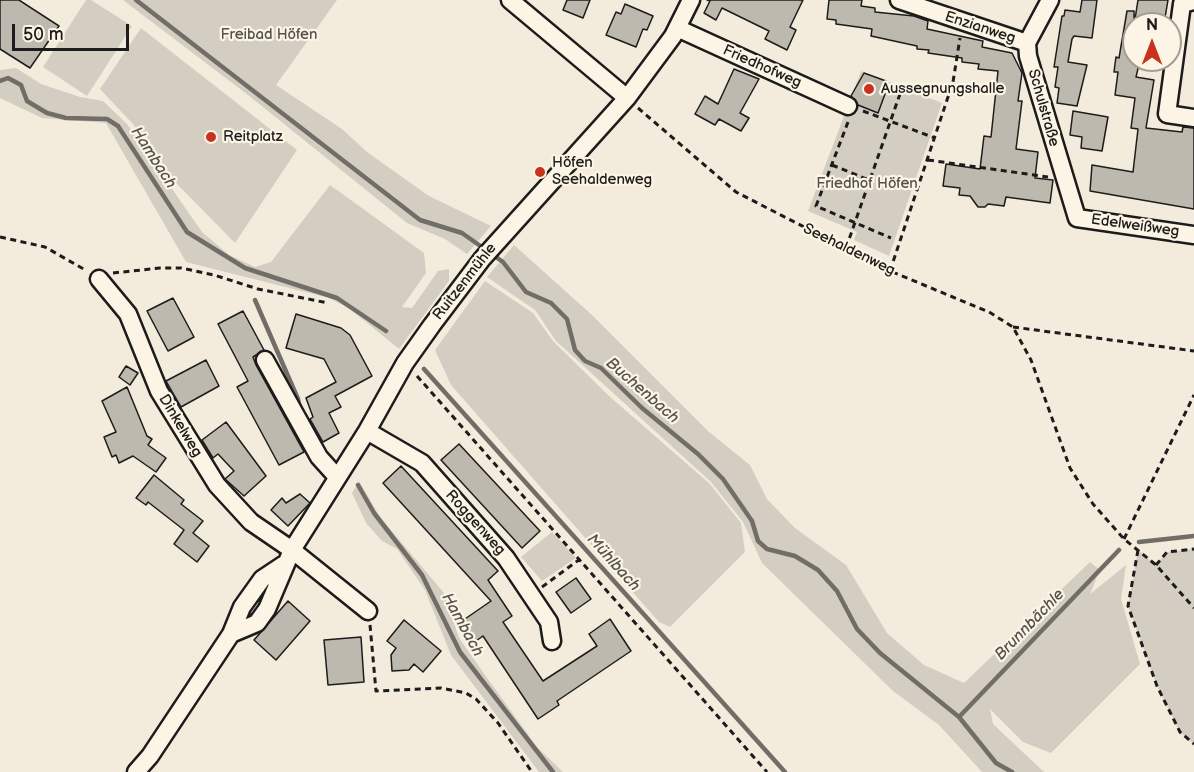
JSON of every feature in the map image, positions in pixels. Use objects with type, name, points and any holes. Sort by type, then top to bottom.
[{"type":"street","points":[[510,0],[624,103]]},
{"type":"street","name":"Ruitzenmühle","points":[[147,764],[231,634],[257,623],[280,583],[284,565],[292,550],[367,431],[405,363],[482,259],[624,103],[676,28],[691,0]]},
{"type":"street","name":"Enzianweg","points":[[899,0],[1027,43]]},
{"type":"street","points":[[1027,43],[1050,0]]},
{"type":"street","points":[[1194,1],[1182,4],[1167,114],[1194,118]]},
{"type":"street","name":"Friedhofweg","points":[[676,28],[850,106]]},
{"type":"street","name":"Schulstraße","points":[[1027,43],[1028,56],[1077,218]]},
{"type":"street","name":"Edelweißweg","points":[[1077,218],[1194,235]]},
{"type":"street","name":"Dinkelweg","points":[[99,279],[128,314],[159,392],[217,485],[251,522],[292,550],[369,611]]},
{"type":"street","points":[[265,360],[319,457],[337,477]]},
{"type":"street","name":"Roggenweg","points":[[367,431],[422,463],[506,558],[549,622],[552,641]]},
{"type":"street","points":[[136,772],[147,764]]},
{"type":"path","points":[[891,271],[953,82],[962,22]]},
{"type":"path","points":[[869,180],[900,93]]},
{"type":"path","name":"Seehaldenweg","points":[[624,103],[736,192],[891,271],[989,312],[1012,327],[1031,360],[1070,468],[1093,504],[1124,539],[1156,565],[1194,608]]},
{"type":"path","points":[[891,238],[816,206],[832,165],[850,106],[935,138]]},
{"type":"path","points":[[928,160],[1064,180]]},
{"type":"path","points":[[832,165],[872,181],[846,248]]},
{"type":"path","points":[[0,237],[45,247],[99,279],[113,273],[160,267],[181,268],[214,274],[258,289],[328,303]]},
{"type":"path","points":[[1012,327],[1194,351]]},
{"type":"path","points":[[405,363],[581,559],[767,772]]},
{"type":"path","points":[[1124,539],[1194,395]]},
{"type":"path","points":[[1156,565],[1167,552],[1194,549]]},
{"type":"path","points":[[1138,550],[1131,577],[1128,606],[1157,686],[1180,732],[1194,744]]},
{"type":"path","points":[[530,594],[581,559]]},
{"type":"path","points":[[369,611],[376,691],[441,688],[466,693],[476,699],[498,723],[532,772]]},
{"type":"green space","points":[[86,0],[91,0],[132,26],[87,96],[43,67]]},
{"type":"green space","name":"Freibad Höfen","points":[[123,0],[337,0],[276,85],[342,129],[367,152],[429,196],[491,226],[467,254],[445,239],[407,223],[248,95]]},
{"type":"green space","name":"Reitplatz","points":[[141,28],[297,150],[235,243],[177,184],[132,123],[100,89]]},
{"type":"green space","points":[[16,68],[41,84],[80,97],[103,101],[127,124],[202,232],[229,255],[255,267],[271,262],[330,185],[424,253],[426,273],[402,307],[412,308],[438,271],[449,269],[449,281],[399,349],[350,309],[329,298],[186,262],[106,123],[42,118],[0,98],[0,70]]},
{"type":"green space","name":"Friedhof Höfen","points":[[861,71],[942,103],[889,256],[854,240],[857,232],[808,211]]},
{"type":"green space","points":[[514,245],[592,315],[709,432],[750,465],[767,499],[795,528],[846,565],[887,633],[924,665],[964,683],[1090,562],[1100,570],[1090,594],[1126,565],[1121,599],[1140,664],[1051,753],[1023,742],[990,709],[993,724],[1044,772],[982,772],[939,725],[893,691],[762,563],[743,522],[711,482],[556,341],[535,310],[487,277]]},
{"type":"green space","points":[[485,281],[533,313],[553,341],[609,396],[710,484],[741,523],[745,552],[670,627],[659,622],[451,385],[435,350]]},
{"type":"green space","points":[[359,481],[380,517],[444,593],[459,638],[537,747],[563,772],[539,772],[451,655],[425,590],[397,549],[382,541],[366,523],[352,493]]},
{"type":"green space","points":[[552,532],[576,558],[542,581],[521,557]]},
{"type":"green space","points":[[1194,549],[1194,744],[1180,732],[1157,686],[1128,606],[1138,550],[1156,565],[1167,552]]},
{"type":"building","points":[[0,0],[19,0],[59,26],[30,68],[0,49]]},
{"type":"building","points":[[567,0],[590,0],[583,18],[563,10]]},
{"type":"building","points":[[707,0],[803,0],[790,27],[796,30],[787,50],[765,39],[769,31],[722,8],[716,20],[704,13],[710,1]]},
{"type":"building","points":[[829,0],[862,0],[861,6],[875,8],[875,12],[914,16],[928,21],[927,29],[983,41],[982,47],[1012,53],[1022,73],[1018,101],[1022,101],[1016,149],[1038,152],[1035,178],[1053,180],[1050,203],[1006,197],[1004,206],[988,204],[985,207],[978,207],[970,196],[959,195],[960,188],[943,186],[946,164],[980,169],[984,136],[991,137],[998,71],[978,69],[979,64],[962,62],[962,58],[928,53],[929,50],[917,49],[917,46],[871,36],[872,29],[836,24],[836,20],[827,19]]},
{"type":"building","points":[[1082,0],[1097,0],[1092,38],[1074,36],[1072,39],[1068,62],[1087,65],[1077,106],[1057,103],[1059,88],[1055,87],[1058,67],[1054,67],[1062,16],[1065,10],[1080,12]]},
{"type":"building","points":[[1138,0],[1168,0],[1166,12],[1136,12]]},
{"type":"building","points":[[625,4],[653,16],[647,30],[643,29],[636,47],[606,35],[616,12],[621,14]]},
{"type":"building","points":[[1122,40],[1122,72],[1137,72],[1136,77],[1154,80],[1146,128],[1182,132],[1183,127],[1194,128],[1194,209],[1090,191],[1092,165],[1133,172],[1138,129],[1131,128],[1135,98],[1115,95],[1118,72],[1114,72],[1116,57],[1119,58]]},
{"type":"building","points":[[734,69],[759,79],[740,113],[749,118],[741,131],[719,119],[715,125],[695,114],[705,96],[718,104]]},
{"type":"building","name":"Aussegnungshalle","points":[[864,73],[886,81],[880,93],[885,94],[878,113],[858,105],[851,96]]},
{"type":"building","points":[[1073,111],[1108,117],[1102,151],[1081,148],[1082,137],[1070,135]]},
{"type":"building","points":[[173,298],[194,337],[168,351],[147,311]]},
{"type":"building","points":[[243,311],[264,350],[253,357],[256,365],[304,452],[279,465],[237,387],[248,381],[218,324]]},
{"type":"building","points":[[296,314],[341,328],[350,335],[372,376],[335,396],[341,407],[329,413],[339,433],[323,442],[310,419],[313,417],[306,398],[336,382],[324,359],[286,348]]},
{"type":"building","points":[[206,360],[219,386],[181,407],[166,381]]},
{"type":"building","points":[[126,366],[138,373],[130,385],[119,377]]},
{"type":"building","points":[[127,387],[147,436],[152,439],[148,445],[166,458],[156,472],[133,456],[119,463],[116,455],[112,457],[104,437],[116,432],[102,401]]},
{"type":"building","points":[[226,422],[266,476],[244,496],[225,479],[234,471],[218,454],[213,458],[202,440]]},
{"type":"building","points":[[459,444],[540,531],[522,548],[441,460]]},
{"type":"building","points":[[401,466],[498,571],[488,580],[512,616],[503,622],[543,681],[597,646],[589,634],[610,619],[631,651],[557,701],[559,705],[538,719],[483,636],[476,641],[462,621],[491,601],[383,483]]},
{"type":"building","points":[[154,475],[184,500],[181,504],[203,521],[193,533],[209,546],[197,562],[174,544],[184,530],[148,502],[146,505],[136,498]]},
{"type":"building","points":[[300,494],[310,503],[288,526],[271,510],[282,498],[286,503]]},
{"type":"building","points":[[576,578],[591,599],[571,613],[556,592]]},
{"type":"building","points":[[288,601],[310,621],[276,660],[254,640]]},
{"type":"building","points":[[404,620],[441,651],[423,672],[414,664],[409,670],[392,671],[391,655],[396,648],[387,641]]},
{"type":"building","points":[[361,637],[364,682],[328,685],[324,640]]},
{"type":"waterway","name":"Buchenbach","points":[[136,0],[420,220],[462,233],[503,262],[526,292],[551,303],[567,319],[575,350],[585,361],[601,368],[642,408],[698,454],[723,479],[752,521],[758,541],[767,549],[795,556],[818,570],[837,591],[857,629],[880,653],[959,717],[996,763],[1012,772]]},
{"type":"waterway","name":"Hambach","points":[[0,81],[8,78],[21,85],[27,101],[47,113],[66,118],[107,119],[118,126],[187,232],[245,268],[337,298],[386,331]]},
{"type":"waterway","name":"Hambach","points":[[255,300],[298,399],[300,409]]},
{"type":"waterway","name":"Mühlbach","points":[[424,369],[785,772]]},
{"type":"waterway","name":"Hambach","points":[[358,485],[374,513],[422,575],[460,652],[553,772]]},
{"type":"waterway","name":"Brunnbächle","points":[[1139,542],[1194,536]]},
{"type":"waterway","name":"Brunnbächle","points":[[959,717],[1119,550]]},
{"type":"place","name":"Aussegnungshalle","points":[[869,89]]},
{"type":"place","name":"Reitplatz","points":[[211,137]]},
{"type":"place","name":"Höfen Seehaldenweg","points":[[540,172]]}]
